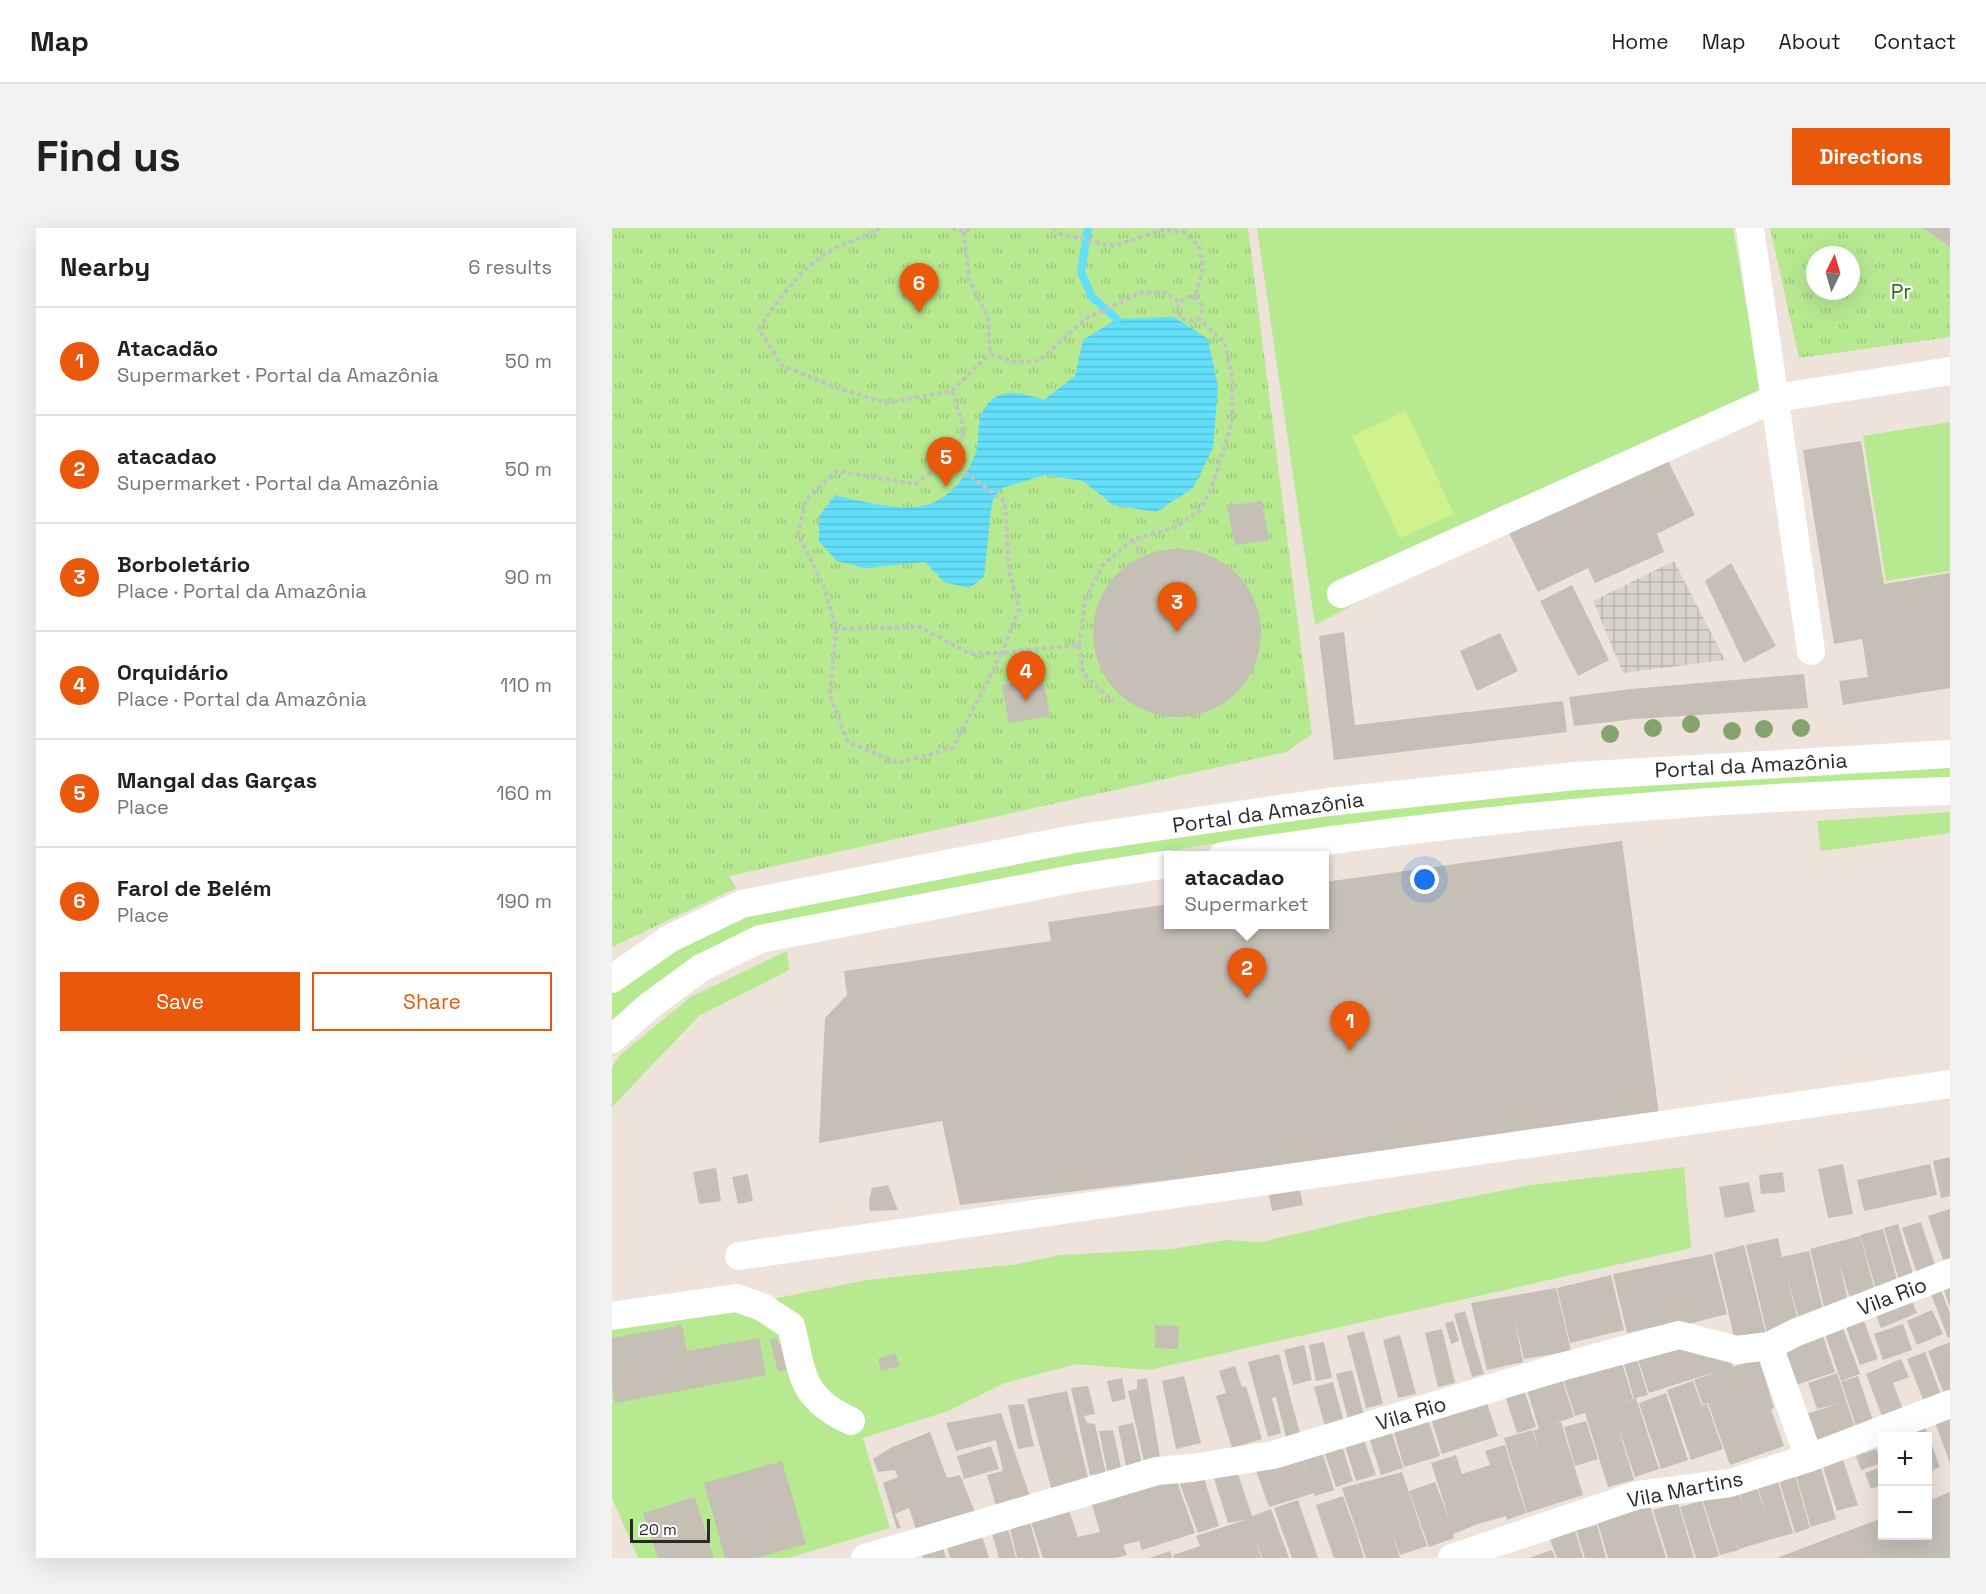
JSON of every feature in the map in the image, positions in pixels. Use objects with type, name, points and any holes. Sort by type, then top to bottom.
[{"type":"street","points":[[1750,228],[1811,651]]},
{"type":"street","points":[[1341,594],[1776,398],[1950,371]]},
{"type":"street","name":"Portal da Amazônia","points":[[612,979],[669,939],[742,904],[1074,839],[1328,802],[1575,776],[1950,754]]},
{"type":"street","name":"Portal da Amazônia","points":[[1249,851],[1364,834],[1648,808],[1950,791]]},
{"type":"street","name":"Portal da Amazônia","points":[[612,1039],[649,1006],[701,968],[760,939],[1078,878],[1164,865]]},
{"type":"street","points":[[739,1256],[1950,1084]]},
{"type":"street","name":"Vila Rio","points":[[865,1558],[1157,1471],[1192,1468],[1273,1455],[1561,1367],[1679,1335],[1737,1350],[1769,1346],[1797,1332],[1950,1273]]},
{"type":"street","points":[[612,1316],[736,1298],[762,1307],[791,1326],[806,1389],[834,1413],[851,1421]]},
{"type":"street","points":[[1769,1346],[1809,1458]]},
{"type":"street","name":"Vila Martins","points":[[1452,1558],[1638,1495],[1730,1483],[1809,1458],[1950,1404]]},
{"type":"path","points":[[880,228],[863,239],[823,255],[790,285],[759,329],[781,365],[840,389],[886,403],[952,391],[990,354],[988,317],[969,280],[964,232]]},
{"type":"path","points":[[952,228],[964,232],[973,228]]},
{"type":"path","points":[[1053,228],[1061,234],[1114,246],[1162,230],[1184,232],[1199,246],[1203,268],[1195,298]]},
{"type":"path","points":[[990,354],[1015,362],[1039,361],[1085,319],[1140,293],[1165,292],[1179,302]]},
{"type":"path","points":[[1186,297],[1199,300],[1202,309],[1198,318],[1189,322],[1180,317],[1179,302],[1186,297]]},
{"type":"path","points":[[1113,702],[1083,673],[1079,645],[1085,600],[1102,566],[1132,540],[1176,527],[1200,511],[1211,490],[1232,423],[1232,378],[1225,343],[1198,318]]},
{"type":"path","points":[[949,460],[1005,502],[1010,572],[1019,609],[1002,653],[953,748],[897,763],[848,742],[830,696],[836,629],[825,589],[798,534],[806,500],[837,471],[915,484],[949,460],[965,431],[952,391]]},
{"type":"path","points":[[1132,540],[1143,554]]},
{"type":"path","points":[[836,629],[920,627],[970,654],[1079,645]]},
{"type":"green space","points":[[612,228],[1248,228],[1312,734],[1286,752],[729,876],[736,888],[612,947]]},
{"type":"green space","points":[[1257,228],[1733,228],[1761,392],[1315,625]]},
{"type":"green space","name":"Pr","points":[[1770,228],[1950,228],[1950,337],[1799,358]]},
{"type":"green space","points":[[1406,411],[1454,514],[1400,538],[1352,436]]},
{"type":"green space","points":[[1950,422],[1950,571],[1886,581],[1863,436]]},
{"type":"green space","points":[[1950,766],[1950,777],[1748,789],[1353,824],[1123,857],[781,922],[612,1023],[612,987],[741,910],[1057,848],[1548,790]]},
{"type":"green space","points":[[1950,812],[1950,833],[1821,851],[1817,821]]},
{"type":"green space","points":[[787,951],[789,970],[699,1016],[612,1107],[612,1067],[620,1055],[692,996]]},
{"type":"green space","points":[[1684,1167],[1691,1248],[1149,1370],[1076,1364],[1005,1383],[948,1411],[863,1438],[890,1528],[788,1558],[638,1558],[612,1498],[612,1320],[742,1305],[867,1280],[1018,1264],[1060,1255],[1172,1249],[1226,1240],[1261,1242],[1367,1217],[1531,1185]]},
{"type":"shaded area","points":[[1674,561],[1725,660],[1623,673],[1593,601]]},
{"type":"water","points":[[1174,317],[1208,339],[1218,386],[1213,448],[1193,488],[1156,512],[1113,505],[1083,481],[1045,475],[1002,488],[992,502],[984,577],[969,588],[944,582],[925,562],[864,568],[837,561],[819,542],[819,516],[835,495],[879,505],[902,507],[923,506],[941,499],[956,486],[968,470],[976,452],[981,415],[995,397],[1010,393],[1044,400],[1075,376],[1083,340],[1117,319]]},
{"type":"building","points":[[1923,228],[1950,228],[1950,247]]},
{"type":"building","points":[[1861,441],[1884,584],[1950,573],[1950,688],[1843,705],[1839,681],[1868,677],[1862,639],[1834,644],[1803,450]]},
{"type":"building","points":[[1664,453],[1695,515],[1657,534],[1664,552],[1595,583],[1588,568],[1538,592],[1507,529]]},
{"type":"building","points":[[1262,501],[1269,540],[1235,545],[1227,506]]},
{"type":"building","points":[[1177,549],[1209,556],[1224,563],[1236,574],[1247,586],[1254,601],[1261,633],[1254,665],[1247,680],[1236,692],[1224,703],[1209,710],[1177,717],[1145,710],[1130,703],[1118,692],[1107,680],[1100,665],[1093,633],[1100,601],[1107,586],[1118,574],[1130,563],[1145,556]]},
{"type":"building","points":[[1731,563],[1776,646],[1744,663],[1705,581]]},
{"type":"building","points":[[1572,585],[1609,660],[1578,676],[1540,601]]},
{"type":"building","points":[[1344,632],[1355,725],[1563,701],[1567,732],[1334,760],[1319,636]]},
{"type":"building","points":[[1500,633],[1518,671],[1477,691],[1460,651]]},
{"type":"building","points":[[1804,674],[1808,708],[1635,719],[1574,726],[1569,697],[1631,689]]},
{"type":"building","points":[[1043,678],[1050,716],[1009,723],[1002,685]]},
{"type":"building","points":[[1622,841],[1659,1114],[1443,1147],[960,1205],[942,1121],[819,1143],[825,1018],[847,995],[844,971],[1051,941],[1048,922],[1164,905],[1164,929],[1329,929],[1329,881]]},
{"type":"building","points":[[1950,1157],[1950,1196],[1941,1198],[1933,1161]]},
{"type":"building","points":[[1843,1164],[1853,1214],[1828,1218],[1818,1169]]},
{"type":"building","points":[[1930,1164],[1937,1195],[1864,1211],[1857,1180]]},
{"type":"building","points":[[716,1168],[721,1201],[699,1204],[693,1172]]},
{"type":"building","points":[[1783,1172],[1785,1192],[1761,1194],[1759,1175]]},
{"type":"building","points":[[748,1174],[753,1201],[738,1204],[732,1177]]},
{"type":"building","points":[[1749,1182],[1755,1212],[1725,1218],[1719,1187]]},
{"type":"building","points":[[888,1185],[898,1210],[870,1211],[869,1200],[872,1188]]},
{"type":"building","points":[[1299,1185],[1303,1205],[1272,1211],[1268,1191]]},
{"type":"building","points":[[1950,1209],[1950,1258],[1943,1260],[1928,1216]]},
{"type":"building","points":[[1921,1222],[1936,1268],[1917,1274],[1902,1228]]},
{"type":"building","points":[[1898,1224],[1915,1280],[1900,1284],[1884,1228]]},
{"type":"building","points":[[1883,1229],[1899,1287],[1877,1293],[1860,1235]]},
{"type":"building","points":[[1860,1236],[1876,1295],[1851,1302],[1839,1263],[1849,1305],[1825,1311],[1810,1249]]},
{"type":"building","points":[[1778,1238],[1782,1257],[1809,1251],[1824,1314],[1799,1320],[1785,1269],[1799,1325],[1767,1333],[1746,1245]]},
{"type":"building","points":[[1744,1245],[1767,1338],[1736,1345],[1714,1253]]},
{"type":"building","points":[[1712,1254],[1727,1314],[1677,1327],[1675,1322],[1627,1333],[1613,1274]]},
{"type":"building","points":[[1611,1275],[1624,1330],[1570,1343],[1557,1288]]},
{"type":"building","points":[[1950,1282],[1950,1307],[1942,1285]]},
{"type":"building","points":[[1556,1288],[1571,1351],[1524,1359],[1514,1318],[1523,1362],[1487,1370],[1471,1303]]},
{"type":"building","points":[[1941,1290],[1950,1314],[1950,1337],[1948,1338],[1931,1294]]},
{"type":"building","points":[[1912,1301],[1917,1313],[1881,1328],[1876,1315]]},
{"type":"building","points":[[1932,1310],[1943,1334],[1917,1345],[1907,1321]]},
{"type":"building","points":[[1465,1311],[1484,1374],[1472,1377],[1454,1314]]},
{"type":"building","points":[[1453,1321],[1459,1341],[1451,1344],[1445,1323]]},
{"type":"building","points":[[1864,1321],[1878,1359],[1860,1365],[1846,1327]]},
{"type":"building","points":[[1903,1324],[1912,1350],[1883,1360],[1874,1334]]},
{"type":"building","points":[[682,1325],[687,1351],[759,1338],[766,1375],[615,1403],[612,1386],[612,1338]]},
{"type":"building","points":[[1155,1325],[1179,1326],[1178,1349],[1155,1348]]},
{"type":"building","points":[[1843,1328],[1860,1374],[1841,1381],[1825,1334]]},
{"type":"building","points":[[1442,1329],[1455,1383],[1438,1387],[1425,1333]]},
{"type":"building","points":[[1364,1331],[1383,1404],[1366,1408],[1347,1336]]},
{"type":"building","points":[[1400,1335],[1416,1394],[1398,1398],[1383,1340]]},
{"type":"building","points":[[1823,1336],[1835,1372],[1793,1386],[1781,1351]]},
{"type":"building","points":[[777,1338],[779,1344],[789,1342],[796,1368],[778,1372],[770,1340]]},
{"type":"building","points":[[1324,1342],[1332,1378],[1316,1381],[1309,1345]]},
{"type":"building","points":[[1950,1342],[1950,1395],[1945,1397],[1928,1351]]},
{"type":"building","points":[[1668,1343],[1727,1349],[1733,1367],[1759,1358],[1774,1408],[1771,1409],[1784,1446],[1730,1465],[1708,1403],[1703,1405],[1694,1380],[1718,1371],[1649,1393],[1636,1353]]},
{"type":"building","points":[[1304,1345],[1312,1380],[1293,1385],[1284,1350]]},
{"type":"building","points":[[1925,1352],[1942,1397],[1925,1404],[1907,1359]]},
{"type":"building","points":[[895,1353],[900,1366],[881,1371],[878,1359]]},
{"type":"building","points":[[1635,1353],[1648,1395],[1636,1398],[1659,1469],[1635,1477],[1616,1420],[1634,1480],[1608,1487],[1585,1413],[1575,1416],[1561,1372],[1620,1357],[1633,1399],[1611,1407],[1634,1399],[1622,1357]]},
{"type":"building","points":[[1279,1354],[1300,1434],[1286,1437],[1276,1397],[1272,1398],[1281,1433],[1268,1437],[1248,1362]]},
{"type":"building","points":[[1901,1359],[1909,1377],[1893,1383],[1906,1417],[1885,1424],[1866,1374]]},
{"type":"building","points":[[1235,1366],[1242,1387],[1246,1386],[1262,1439],[1232,1448],[1216,1396],[1226,1393],[1219,1371]]},
{"type":"building","points":[[1352,1370],[1364,1415],[1348,1418],[1336,1374]]},
{"type":"building","points":[[1560,1372],[1574,1417],[1552,1424],[1561,1422],[1583,1495],[1527,1513],[1504,1438],[1532,1430],[1540,1452],[1533,1430],[1539,1429],[1525,1383]]},
{"type":"building","points":[[1837,1373],[1857,1434],[1815,1448],[1804,1415],[1840,1403],[1817,1409],[1808,1383]]},
{"type":"building","points":[[1184,1376],[1201,1443],[1176,1449],[1162,1381]]},
{"type":"building","points":[[1858,1376],[1876,1429],[1859,1435],[1841,1382]]},
{"type":"building","points":[[1122,1378],[1126,1399],[1112,1402],[1107,1381]]},
{"type":"building","points":[[1147,1378],[1161,1464],[1145,1466],[1128,1391],[1137,1389],[1137,1380]]},
{"type":"building","points":[[1693,1381],[1702,1406],[1707,1404],[1723,1449],[1691,1460],[1667,1390]]},
{"type":"building","points":[[1333,1382],[1344,1422],[1325,1427],[1314,1387]]},
{"type":"building","points":[[1088,1386],[1095,1414],[1084,1416],[1087,1423],[1095,1424],[1106,1474],[1090,1475],[1071,1388]]},
{"type":"building","points":[[1523,1386],[1536,1427],[1517,1433],[1504,1392]]},
{"type":"building","points":[[1067,1391],[1089,1482],[1052,1491],[1027,1399]]},
{"type":"building","points":[[1666,1393],[1688,1460],[1661,1469],[1639,1403]]},
{"type":"building","points":[[1486,1400],[1498,1436],[1442,1454],[1431,1418]]},
{"type":"building","points":[[1024,1404],[1034,1446],[1018,1449],[1008,1405]]},
{"type":"building","points":[[1001,1413],[1031,1499],[997,1509],[987,1475],[1003,1471],[996,1440],[956,1451],[946,1423]]},
{"type":"building","points":[[1426,1413],[1440,1456],[1404,1467],[1392,1425]]},
{"type":"building","points":[[1950,1413],[1950,1463],[1934,1419]]},
{"type":"building","points":[[1922,1419],[1927,1432],[1904,1432],[1902,1426]]},
{"type":"building","points":[[1586,1421],[1598,1459],[1575,1466],[1564,1427]]},
{"type":"building","points":[[1133,1423],[1143,1469],[1127,1471],[1118,1426]]},
{"type":"building","points":[[1390,1427],[1403,1468],[1381,1475],[1368,1434]]},
{"type":"building","points":[[1113,1430],[1122,1473],[1108,1475],[1099,1431]]},
{"type":"building","points":[[930,1432],[947,1478],[960,1475],[975,1512],[916,1529],[909,1508],[895,1514],[901,1528],[897,1529],[883,1483],[898,1477],[895,1470],[878,1472],[873,1459],[892,1447]]},
{"type":"building","points":[[1363,1437],[1376,1475],[1356,1481],[1344,1443]]},
{"type":"building","points":[[1341,1443],[1353,1481],[1336,1487],[1323,1448]]},
{"type":"building","points":[[1505,1445],[1526,1513],[1507,1520],[1506,1516],[1478,1524],[1453,1534],[1454,1538],[1429,1547],[1409,1491],[1435,1482],[1450,1522],[1431,1463],[1456,1455],[1462,1474],[1490,1465],[1485,1451]]},
{"type":"building","points":[[991,1446],[999,1469],[964,1479],[957,1456]]},
{"type":"building","points":[[1932,1446],[1940,1467],[1932,1470]]},
{"type":"building","points":[[1876,1449],[1878,1464],[1861,1470],[1856,1456]]},
{"type":"building","points":[[1322,1451],[1334,1490],[1315,1496],[1314,1493],[1269,1507],[1256,1470],[1302,1456],[1308,1477],[1303,1457]]},
{"type":"building","points":[[1843,1460],[1858,1505],[1837,1511],[1823,1467]]},
{"type":"building","points":[[782,1461],[806,1544],[757,1558],[725,1558],[704,1483]]},
{"type":"building","points":[[1236,1468],[1252,1516],[1271,1509],[1289,1558],[1262,1558],[1255,1539],[1261,1558],[1174,1558],[1173,1555],[1200,1546],[1196,1536],[1248,1519],[1228,1523],[1213,1475]]},
{"type":"building","points":[[1821,1468],[1836,1519],[1811,1527],[1796,1476]]},
{"type":"building","points":[[1878,1468],[1878,1486],[1871,1489],[1865,1473]]},
{"type":"building","points":[[1402,1472],[1427,1546],[1400,1555],[1391,1530],[1400,1558],[1366,1558],[1342,1488]]},
{"type":"building","points":[[1174,1473],[1195,1533],[1142,1550],[1139,1541],[1123,1545],[1127,1555],[1115,1558],[1043,1558],[1029,1516],[1067,1504],[1078,1537],[1100,1532],[1090,1498]]},
{"type":"building","points":[[1795,1475],[1810,1528],[1795,1533],[1779,1480]]},
{"type":"building","points":[[1204,1478],[1219,1526],[1198,1533],[1180,1484]]},
{"type":"building","points":[[1777,1478],[1793,1533],[1739,1549],[1724,1502],[1739,1550],[1720,1555],[1703,1501],[1738,1490],[1744,1507],[1739,1490],[1756,1485],[1767,1518],[1757,1485]]},
{"type":"building","points":[[1950,1492],[1950,1558],[1777,1558],[1878,1520],[1878,1540],[1932,1540],[1932,1499]]},
{"type":"building","points":[[1343,1496],[1364,1558],[1334,1558],[1328,1541],[1316,1505]]},
{"type":"building","points":[[695,1497],[714,1558],[658,1558],[643,1513]]},
{"type":"building","points":[[1298,1500],[1318,1558],[1292,1558],[1274,1508]]},
{"type":"building","points":[[1702,1501],[1719,1556],[1712,1558],[1696,1558],[1680,1507]]},
{"type":"building","points":[[1649,1502],[1666,1558],[1608,1558],[1596,1517]]},
{"type":"building","points":[[1678,1503],[1694,1558],[1668,1558],[1653,1510]]},
{"type":"building","points":[[1029,1519],[1040,1558],[1017,1558],[1009,1524]]},
{"type":"building","points":[[1597,1525],[1606,1558],[1585,1558],[1576,1530]]},
{"type":"building","points":[[1008,1529],[1016,1558],[999,1558],[992,1533]]},
{"type":"building","points":[[1575,1531],[1583,1558],[1557,1558],[1550,1539]]},
{"type":"building","points":[[982,1536],[989,1558],[950,1558],[947,1547]]},
{"type":"building","points":[[943,1548],[946,1558],[923,1558],[922,1554]]},
{"type":"building","points":[[1552,1550],[1555,1558],[1529,1558]]},
{"type":"building","points":[[1170,1551],[1172,1558],[1149,1558]]},
{"type":"waterway","points":[[1088,228],[1081,272],[1092,297],[1117,319]]},
{"type":"place","name":"Farol de Belém","points":[[919,313]]},
{"type":"place","name":"Mangal das Garças","points":[[946,487]]},
{"type":"place","name":"Borboletário","points":[[1177,632]]},
{"type":"place","name":"Orquidário","points":[[1026,701]]},
{"type":"place","name":"atacadao","points":[[1247,998]]},
{"type":"place","name":"Atacadão","points":[[1350,1051]]}]
